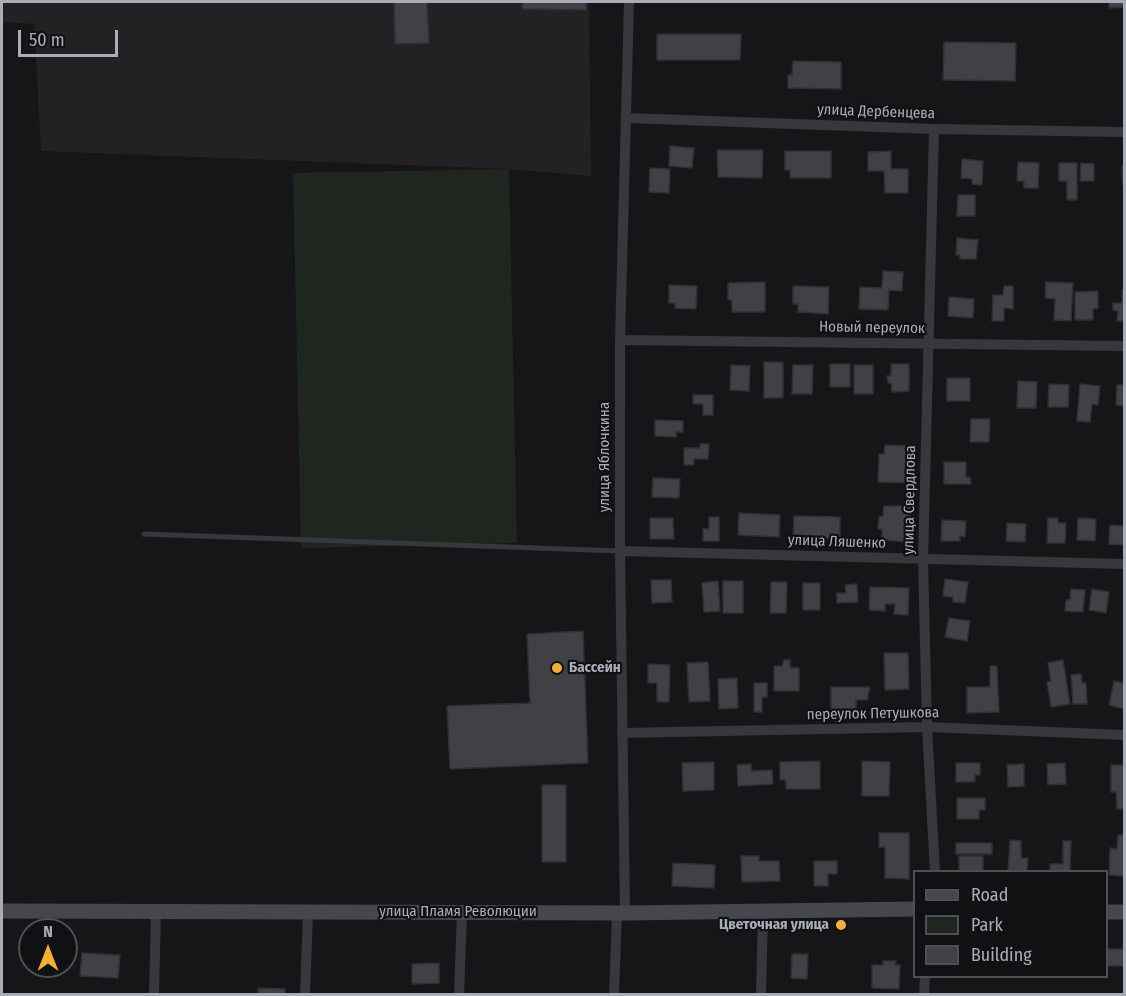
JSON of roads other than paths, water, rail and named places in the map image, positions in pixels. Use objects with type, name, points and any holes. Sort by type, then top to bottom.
[{"type":"street","name":"улица Яблочкина","points":[[614,994],[621,913],[620,340],[629,2]]},
{"type":"street","name":"улица Дербенцева","points":[[627,118],[934,129],[1125,132]]},
{"type":"street","name":"улица Свердлова","points":[[934,129],[923,560],[927,727],[935,870]]},
{"type":"street","name":"Новый переулок","points":[[620,340],[1125,346]]},
{"type":"street","name":"улица Ляшенко","points":[[620,551],[1125,564]]},
{"type":"street","name":"переулок Петушкова","points":[[622,733],[927,727],[1125,735]]},
{"type":"street","name":"улица Пламя Революции","points":[[2,911],[621,913],[913,909]]},
{"type":"street","points":[[762,994],[763,911]]},
{"type":"street","points":[[154,994],[156,912]]},
{"type":"street","points":[[305,994],[308,912]]},
{"type":"street","points":[[459,994],[462,912]]},
{"type":"street","points":[[1108,912],[1125,912]]},
{"type":"street","points":[[924,994],[925,978]]},
{"type":"lane","points":[[144,534],[620,551]]},
{"type":"place","name":"Бассейн","points":[[557,668]]},
{"type":"place","name":"Цветочная улица","points":[[841,925]]}]
